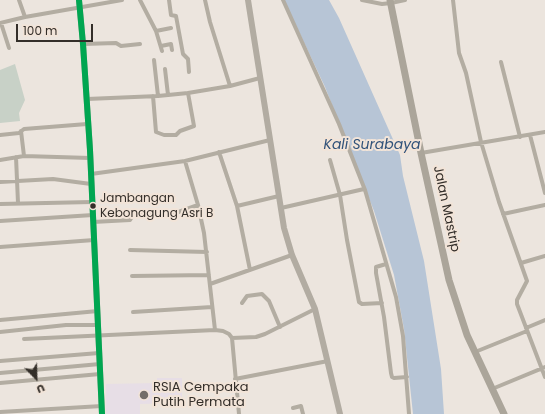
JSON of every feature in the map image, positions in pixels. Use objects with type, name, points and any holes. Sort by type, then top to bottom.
[{"type":"main road","points":[[79,0],[92,184],[102,414]]},
{"type":"main road","points":[[248,0],[284,228],[292,255],[315,309],[328,361],[338,414]]},
{"type":"main road","name":"Jalan Mastrip","points":[[391,2],[449,280],[460,316],[504,414]]},
{"type":"street","points":[[20,0],[25,17]]},
{"type":"street","points":[[9,48],[1,23],[25,17],[122,0]]},
{"type":"street","points":[[140,0],[156,31],[160,47],[171,44],[172,50]]},
{"type":"street","points":[[169,0],[171,15],[176,16],[183,54],[188,59],[189,72]]},
{"type":"street","points":[[205,0],[210,22],[230,86]]},
{"type":"street","points":[[283,0],[339,124],[364,189],[396,297],[403,336],[410,414]]},
{"type":"street","points":[[362,0],[382,4],[405,0]]},
{"type":"street","points":[[453,0],[459,53],[466,73],[481,142],[526,282],[517,300],[517,304],[543,368],[545,377]]},
{"type":"street","points":[[156,31],[171,28]]},
{"type":"street","points":[[83,44],[116,43],[121,46],[140,44]]},
{"type":"street","points":[[154,60],[158,96]]},
{"type":"street","points":[[501,62],[520,137]]},
{"type":"street","points":[[165,69],[168,95]]},
{"type":"street","points":[[86,99],[158,96],[188,93],[230,86],[260,78]]},
{"type":"street","points":[[153,96],[156,132],[164,135],[176,134],[194,126],[188,93]]},
{"type":"street","points":[[0,135],[19,133],[24,129],[88,124]]},
{"type":"street","points":[[22,131],[24,156]]},
{"type":"street","points":[[422,153],[545,132]]},
{"type":"street","points":[[530,135],[545,193]]},
{"type":"street","points":[[91,174],[185,161],[270,140]]},
{"type":"street","points":[[219,152],[237,206],[250,270]]},
{"type":"street","points":[[0,160],[24,156],[90,158]]},
{"type":"street","points":[[16,157],[18,203]]},
{"type":"street","points":[[330,160],[340,195],[359,302],[362,304],[382,303]]},
{"type":"street","points":[[185,161],[198,205],[207,252],[215,330]]},
{"type":"street","points":[[0,182],[58,179],[92,184]]},
{"type":"street","points":[[281,208],[364,189]]},
{"type":"street","points":[[237,206],[279,196]]},
{"type":"street","points":[[0,204],[92,202]]},
{"type":"street","points":[[0,221],[93,218],[130,220],[133,216],[173,214],[198,205]]},
{"type":"street","points":[[503,214],[545,205]]},
{"type":"street","points":[[0,247],[94,240]]},
{"type":"street","points":[[130,250],[207,252]]},
{"type":"street","points":[[210,284],[292,255]]},
{"type":"street","points":[[521,263],[545,256]]},
{"type":"street","points":[[386,264],[376,268],[392,377],[407,378]]},
{"type":"street","points":[[132,276],[209,275]]},
{"type":"street","points":[[242,303],[248,296],[262,294],[269,301],[280,327]]},
{"type":"street","points":[[133,312],[212,307]]},
{"type":"street","points":[[232,338],[256,337],[280,327],[315,309]]},
{"type":"street","points":[[0,320],[98,311]]},
{"type":"street","points":[[475,352],[545,320]]},
{"type":"street","points":[[0,332],[66,325],[98,325]]},
{"type":"street","points":[[24,339],[99,334],[223,331],[229,334],[232,338],[239,414]]},
{"type":"street","points":[[0,361],[99,353]]},
{"type":"street","points":[[235,379],[328,361]]},
{"type":"street","points":[[0,373],[100,364]]},
{"type":"street","points":[[492,389],[543,368]]},
{"type":"street","points":[[0,383],[100,374]]},
{"type":"street","points":[[0,412],[102,406]]},
{"type":"street","points":[[293,408],[301,406],[303,414]]},
{"type":"shaded area","points":[[15,64],[25,100],[19,113],[20,121],[0,123],[0,70]]},
{"type":"shaded area","name":"RSIA Cempaka Putih Permata","points":[[157,378],[182,378],[182,403],[140,404],[140,414],[106,414],[106,384],[157,383]]},
{"type":"water","name":"Kali Surabaya","points":[[284,0],[329,0],[339,18],[400,155],[403,176],[424,261],[441,369],[444,414],[413,414],[404,329],[394,275],[374,211],[325,87]]},
{"type":"transit line","points":[[79,0],[90,150],[102,414]]},
{"type":"place","name":"Jambangan Kebonagung Asri B","points":[[93,206]]},
{"type":"place","name":"RSIA Cempaka Putih Permata","points":[[144,395]]}]
